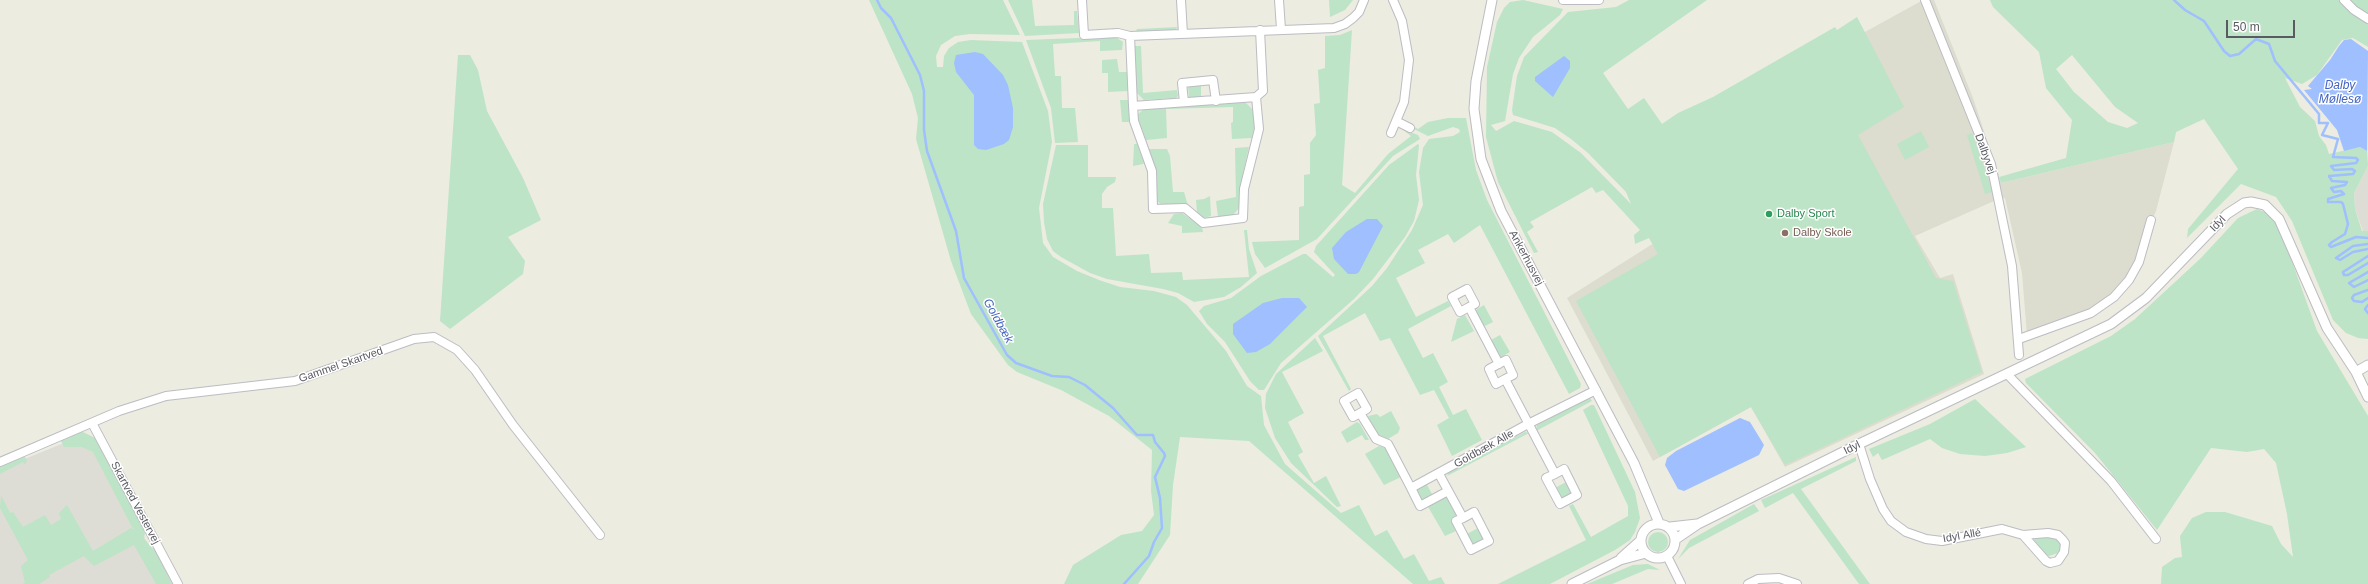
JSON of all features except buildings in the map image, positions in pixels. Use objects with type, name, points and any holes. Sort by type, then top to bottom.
[{"type":"street","points":[[1082,0],[1084,35],[1118,33],[1130,36],[1334,28],[1345,24],[1359,12],[1364,0]]},
{"type":"street","points":[[1180,0],[1183,34]]},
{"type":"street","points":[[1279,0],[1280,29]]},
{"type":"street","points":[[1391,133],[1404,102],[1409,60],[1402,21],[1393,0]]},
{"type":"street","name":"Ankerhusvej","points":[[1492,0],[1476,81],[1474,109],[1481,159],[1501,211],[1634,463],[1659,523]]},
{"type":"street","points":[[1563,0],[1599,0]]},
{"type":"street","name":"Dalbyvej","points":[[1925,0],[1991,164],[2012,266],[2019,355]]},
{"type":"street","points":[[2344,0],[2354,10],[2368,19]]},
{"type":"street","points":[[1133,106],[1256,97],[1263,91],[1260,30]]},
{"type":"street","points":[[1130,36],[1134,121],[1152,171],[1154,210],[1185,208],[1203,222],[1243,218],[1244,189],[1259,129],[1256,97]]},
{"type":"street","points":[[1184,102],[1182,83],[1213,80],[1216,101]]},
{"type":"street","points":[[1396,122],[1410,128]]},
{"type":"street","name":"Idyl","points":[[1676,539],[1698,524],[1859,444],[2008,375],[2111,324],[2146,298],[2226,214],[2244,203],[2251,202],[2265,205],[2279,219],[2327,328],[2356,372],[2368,397]]},
{"type":"street","points":[[2019,340],[2091,313],[2114,297],[2129,280],[2139,262],[2151,220]]},
{"type":"street","points":[[1469,307],[1499,364]]},
{"type":"street","name":"Gammel Skartved","points":[[0,462],[119,411],[166,396],[295,382],[414,339],[434,337],[457,350],[475,370],[513,425],[600,535]]},
{"type":"street","points":[[1506,360],[1513,375],[1505,379],[1496,384],[1489,369],[1506,360]]},
{"type":"street","points":[[2356,372],[2368,365]]},
{"type":"street","points":[[2008,375],[2111,481],[2156,539]]},
{"type":"street","points":[[1505,379],[1554,474]]},
{"type":"street","name":"Goldbæk Alle","points":[[1411,488],[1528,424],[1596,390]]},
{"type":"street","points":[[1360,413],[1376,439],[1388,444],[1420,506],[1448,491]]},
{"type":"street","name":"Skartved Vestervej","points":[[92,423],[178,584]]},
{"type":"street","name":"Idyl Allé","points":[[1859,444],[1870,479],[1883,509],[1891,521],[1906,532],[1926,539],[1942,541],[2002,529],[2023,535],[2048,533],[2058,535],[2065,543],[2064,552],[2058,561],[2050,563],[2046,561],[2023,535]]},
{"type":"street","points":[[1439,474],[1463,518]]},
{"type":"street","name":"Ankerhusvej","points":[[1649,499],[1649,526]]},
{"type":"street","points":[[1474,512],[1489,541],[1471,550],[1456,521],[1463,518],[1474,512]]},
{"type":"street","points":[[1572,584],[1620,560],[1646,553],[1656,558],[1667,556],[1672,552],[1676,539],[1670,527],[1659,523],[1649,526],[1643,532],[1641,540],[1620,560]]},
{"type":"street","name":"Idyl","points":[[1670,527],[1698,524]]},
{"type":"street","points":[[1641,540],[1646,553]]},
{"type":"street","points":[[1667,556],[1681,584]]},
{"type":"street","points":[[1748,584],[1758,579],[1779,578],[1797,584]]},
{"type":"shaded area","name":"Dalby Sport","points":[[1923,0],[1934,0],[1973,98],[2001,183],[2174,142],[2156,211],[2126,282],[2091,311],[2027,335],[2022,273],[2005,198],[1994,201],[1915,236],[1940,278],[1953,274],[1984,374],[1785,467],[1751,407],[1653,461],[1567,298],[1654,243],[1865,32]]},
{"type":"shaded area","points":[[2368,166],[2368,231],[2363,231],[2355,209],[2354,193]]},
{"type":"shaded area","points":[[81,436],[91,440],[170,584],[0,584],[0,469]]},
{"type":"green space","points":[[869,0],[1003,0],[1020,35],[970,34],[955,36],[941,45],[936,56],[937,67],[943,67],[944,56],[949,48],[958,42],[971,40],[1022,42],[1048,111],[1052,142],[1039,208],[1043,243],[1053,257],[1077,271],[1099,280],[1120,287],[1154,291],[1176,297],[1187,305],[1226,351],[1247,386],[1261,396],[1264,425],[1285,464],[1341,513],[1359,505],[1375,536],[1387,530],[1404,559],[1414,554],[1429,581],[1441,577],[1445,584],[1413,584],[1249,441],[1180,437],[1173,485],[1170,535],[1138,584],[1064,584],[1073,565],[1121,535],[1142,531],[1154,515],[1151,491],[1152,450],[1109,416],[1061,390],[1017,372],[1008,365],[971,314],[951,261],[916,139],[918,118],[912,94]]},
{"type":"green space","points":[[1008,0],[1032,0],[1035,26],[1074,25],[1074,11],[1077,11],[1079,33],[1025,36]]},
{"type":"green space","points":[[1329,0],[1353,0],[1345,10],[1330,17]]},
{"type":"green space","name":"Dalby Sport","points":[[1523,0],[1563,9],[1560,15],[1533,37],[1519,58],[1513,74],[1505,121],[1491,125],[1496,131],[1514,121],[1552,132],[1581,153],[1631,204],[1626,192],[1588,153],[1571,139],[1555,128],[1513,115],[1512,110],[1517,76],[1524,57],[1568,12],[1616,7],[1629,0],[1707,0],[1603,73],[1628,109],[1644,98],[1662,124],[1678,113],[1713,97],[1835,27],[1837,30],[1857,17],[1904,107],[1858,135],[1936,278],[1953,281],[1982,372],[1785,465],[1751,407],[1660,457],[1576,301],[1658,254],[1649,238],[1635,244],[1634,235],[1640,230],[1603,190],[1596,193],[1592,187],[1530,222],[1534,227],[1527,232],[1538,252],[1534,253],[1498,182],[1486,137],[1487,67],[1497,22],[1504,8],[1510,2]]},
{"type":"green space","points":[[1990,0],[2368,0],[2368,47],[2353,38],[2342,40],[2317,75],[2302,84],[2285,78],[2300,107],[2315,121],[2319,136],[2326,145],[2329,154],[2360,147],[2367,151],[2368,166],[2354,193],[2355,209],[2362,231],[2368,231],[2368,339],[2358,338],[2346,333],[2333,320],[2292,221],[2276,197],[2241,184],[2187,238],[2188,229],[2238,169],[2204,119],[2176,132],[2174,142],[2001,183],[1999,177],[2066,158],[2072,120],[2046,88],[2039,52],[1993,7]],"holes":[[[2072,55],[2115,107],[2138,123],[2127,128],[2108,122],[2074,92],[2056,69]]]},
{"type":"green space","points":[[1178,27],[1174,31],[1137,33],[1136,31],[1137,29]]},
{"type":"green space","points":[[1352,30],[1342,185],[1355,193],[1388,154],[1411,136],[1402,129],[1418,135],[1420,139],[1393,156],[1317,239],[1265,268],[1255,254],[1252,242],[1299,240],[1299,207],[1304,206],[1304,175],[1310,174],[1310,143],[1316,135],[1314,104],[1320,103],[1318,70],[1325,68],[1325,36],[1340,35]]},
{"type":"green space","points":[[1117,38],[1123,42],[1122,50],[1100,51],[1100,41],[1053,44],[1055,76],[1061,76],[1062,108],[1075,108],[1078,142],[1055,143],[1051,108],[1026,40]]},
{"type":"green space","points":[[1134,46],[1141,46],[1143,93],[1177,90],[1178,96],[1176,98],[1144,100],[1137,93]]},
{"type":"green space","points":[[458,55],[470,55],[478,70],[487,111],[523,178],[541,220],[508,237],[525,261],[523,274],[450,329],[440,321]]},
{"type":"green space","points":[[1117,59],[1119,72],[1127,72],[1128,91],[1108,92],[1108,73],[1102,73],[1102,60]]},
{"type":"green space","points":[[1188,85],[1201,85],[1201,98],[1189,98]]},
{"type":"green space","points":[[1120,100],[1129,100],[1130,122],[1122,122]]},
{"type":"green space","points":[[1245,102],[1254,111],[1254,129],[1252,138],[1232,139],[1231,123],[1233,122],[1233,107],[1166,109],[1167,138],[1146,140],[1137,115],[1145,108]]},
{"type":"green space","points":[[1448,118],[1466,118],[1476,170],[1487,200],[1581,384],[1580,388],[1569,394],[1480,225],[1454,243],[1448,234],[1418,250],[1425,263],[1396,278],[1416,317],[1448,301],[1451,306],[1408,329],[1423,358],[1433,353],[1448,382],[1439,387],[1453,415],[1466,409],[1482,440],[1452,456],[1437,425],[1449,418],[1434,390],[1420,395],[1390,338],[1380,341],[1365,313],[1323,336],[1351,389],[1349,391],[1318,336],[1372,286],[1387,268],[1412,230],[1423,205],[1419,172],[1423,148],[1429,139],[1453,136],[1460,132],[1459,129],[1453,127],[1428,136],[1412,128],[1413,126],[1418,129],[1428,122]]},
{"type":"green space","points":[[1921,131],[1929,147],[1905,160],[1897,144]]},
{"type":"green space","points":[[1972,133],[1992,192],[1985,194],[1967,135]]},
{"type":"green space","points":[[1134,144],[1137,144],[1144,163],[1133,166]]},
{"type":"green space","points":[[1418,144],[1416,175],[1419,200],[1414,221],[1405,237],[1373,279],[1354,299],[1281,363],[1264,390],[1259,390],[1250,381],[1225,342],[1207,324],[1199,311],[1204,306],[1231,298],[1261,276],[1303,254],[1306,254],[1333,277],[1335,275],[1314,252],[1316,246],[1389,165]]},
{"type":"green space","points":[[1056,145],[1088,145],[1088,177],[1116,177],[1115,182],[1107,187],[1102,194],[1102,208],[1113,208],[1116,256],[1149,254],[1151,273],[1182,272],[1183,280],[1249,277],[1244,230],[1247,230],[1249,249],[1257,273],[1241,287],[1224,297],[1194,302],[1178,293],[1163,289],[1107,279],[1090,273],[1061,257],[1053,251],[1047,239],[1043,204]]},
{"type":"green space","points":[[1249,147],[1240,187],[1240,207],[1232,216],[1218,217],[1216,201],[1236,197],[1235,148]]},
{"type":"green space","points":[[1148,149],[1167,149],[1170,156],[1173,192],[1184,192],[1188,206],[1163,206],[1157,201]]},
{"type":"green space","points":[[1210,196],[1211,216],[1204,218],[1197,212],[1196,200],[1204,199]]},
{"type":"green space","points":[[2257,209],[2265,212],[2272,218],[2281,231],[2317,331],[2368,416],[2368,584],[2161,584],[2162,567],[2175,558],[2182,557],[2180,536],[2192,518],[2206,512],[2225,512],[2272,526],[2281,544],[2293,557],[2287,514],[2276,463],[2264,449],[2247,452],[2211,448],[2157,530],[2095,453],[2026,383],[2025,379],[2111,336],[2135,319],[2201,258],[2238,218]]},
{"type":"green space","points":[[1182,213],[1202,227],[1203,232],[1182,233],[1182,226],[1168,223],[1174,214]]},
{"type":"green space","points":[[1484,305],[1493,322],[1485,326],[1480,324],[1474,311]]},
{"type":"green space","points":[[1465,315],[1474,331],[1451,342],[1457,319]]},
{"type":"green space","points":[[1500,335],[1510,352],[1501,357],[1497,356],[1491,343],[1491,340]]},
{"type":"green space","points":[[1315,338],[1323,351],[1282,372],[1304,413],[1288,422],[1303,452],[1298,455],[1314,483],[1326,476],[1341,506],[1337,507],[1291,463],[1275,438],[1265,408],[1266,394],[1276,374]]},
{"type":"green space","points":[[1590,398],[1592,401],[1536,431],[1537,425]]},
{"type":"green space","points":[[1975,399],[2026,447],[2007,453],[1985,456],[1960,454],[1942,448],[1930,439],[1882,460],[1878,453],[1873,457],[1869,449],[1930,424]]},
{"type":"green space","points":[[1591,405],[1594,405],[1635,492],[1640,518],[1635,532],[1630,540],[1615,550],[1550,584],[1498,584],[1586,540],[1569,506],[1573,504],[1591,537],[1628,516],[1628,506],[1583,410]]},
{"type":"green space","points":[[1391,411],[1400,428],[1398,433],[1388,439],[1375,434],[1368,416],[1377,414],[1380,417]]},
{"type":"green space","points":[[1357,422],[1360,424],[1369,440],[1365,440],[1362,435],[1347,443],[1341,432]]},
{"type":"green space","points":[[83,432],[95,438],[145,532],[144,539],[156,552],[172,584],[156,584],[134,545],[94,566],[84,556],[49,575],[50,577],[39,584],[23,584],[25,583],[21,566],[28,560],[0,508],[1,495],[10,513],[13,512],[23,527],[45,515],[51,525],[61,519],[59,513],[67,505],[93,551],[131,528],[136,530],[132,527],[93,452],[82,447],[64,447],[61,441],[63,438],[75,433]]},
{"type":"green space","points":[[1525,432],[1529,433],[1447,476],[1449,472]]},
{"type":"green space","points":[[1379,446],[1386,448],[1401,477],[1384,485],[1365,454]]},
{"type":"green space","points":[[20,457],[25,457],[27,460],[25,465],[23,462],[0,474],[0,465]]},
{"type":"green space","points":[[1856,457],[1856,461],[1801,489],[1870,584],[1859,584],[1793,493],[1765,508],[1761,500]]},
{"type":"green space","points":[[1566,482],[1572,493],[1560,499],[1555,488]]},
{"type":"green space","points":[[1426,483],[1432,494],[1422,500],[1416,489]]},
{"type":"green space","points":[[1445,497],[1449,498],[1458,515],[1457,518],[1451,521],[1456,531],[1445,536],[1427,505]]},
{"type":"green space","points":[[1754,504],[1759,511],[1689,548],[1678,559],[1690,540]]},
{"type":"green space","points":[[1478,528],[1484,538],[1473,544],[1467,534]]},
{"type":"green space","points":[[1658,532],[1665,535],[1668,542],[1665,549],[1658,552],[1651,549],[1648,542],[1651,535]]},
{"type":"green space","points":[[2050,536],[2057,539],[2060,543],[2061,552],[2049,556],[2043,554],[2033,538]]},
{"type":"green space","points":[[1648,564],[1660,570],[1648,569],[1612,584],[1587,584],[1633,565]]},
{"type":"water","name":"Dalby Møllesø","points":[[2351,39],[2368,51],[2367,151],[2360,147],[2344,151],[2337,130],[2304,90],[2312,89],[2308,86],[2330,60],[2339,46],[2344,40]]},
{"type":"water","points":[[975,52],[983,54],[1003,75],[1008,85],[1013,108],[1013,127],[1009,140],[1004,144],[986,150],[978,149],[974,145],[974,95],[956,72],[954,63],[956,55]]},
{"type":"water","points":[[1564,56],[1570,61],[1570,68],[1553,97],[1535,81],[1535,77]]},
{"type":"water","points":[[1367,219],[1377,219],[1383,226],[1359,272],[1356,274],[1348,274],[1334,259],[1332,248],[1346,232]]},
{"type":"water","points":[[1282,298],[1299,298],[1307,307],[1270,344],[1256,352],[1247,353],[1233,334],[1233,324],[1263,303]]},
{"type":"water","points":[[1740,418],[1750,422],[1764,445],[1759,455],[1684,491],[1678,489],[1665,465],[1667,458],[1676,451]]},
{"type":"waterway","name":"Goldbæk","points":[[877,0],[881,8],[891,18],[920,75],[924,91],[924,130],[927,151],[956,231],[964,278],[1007,355],[1016,363],[1052,376],[1069,377],[1085,385],[1113,408],[1137,435],[1153,435],[1155,442],[1164,453],[1165,456],[1155,477],[1160,498],[1162,528],[1154,542],[1149,556],[1124,584]]},
{"type":"waterway","points":[[2174,0],[2185,10],[2204,21],[2224,51],[2230,56],[2239,54],[2256,39],[2269,44],[2275,61],[2319,114],[2319,123],[2328,123],[2322,135],[2338,139],[2333,157],[2356,158],[2358,160],[2356,163],[2331,166],[2334,170],[2352,169],[2355,171],[2353,174],[2329,176],[2332,181],[2347,182],[2345,185],[2331,188],[2334,192],[2341,191],[2344,194],[2328,199],[2328,202],[2341,202],[2343,204],[2348,224],[2345,234],[2329,245],[2331,247],[2356,237],[2368,238]]},
{"type":"waterway","points":[[2368,244],[2353,246],[2336,258],[2340,260],[2353,252],[2368,249]]},
{"type":"waterway","points":[[2368,256],[2343,272],[2344,275],[2348,275],[2368,263]]},
{"type":"waterway","points":[[2368,272],[2349,283],[2354,287],[2368,280]]},
{"type":"waterway","points":[[2368,290],[2354,295],[2352,298],[2354,301],[2362,302],[2368,298]]},
{"type":"waterway","points":[[2368,305],[2365,309],[2368,313]]},
{"type":"place","name":"Dalby Sport","points":[[1769,214]]},
{"type":"place","name":"Dalby Skole","points":[[1785,233]]}]
